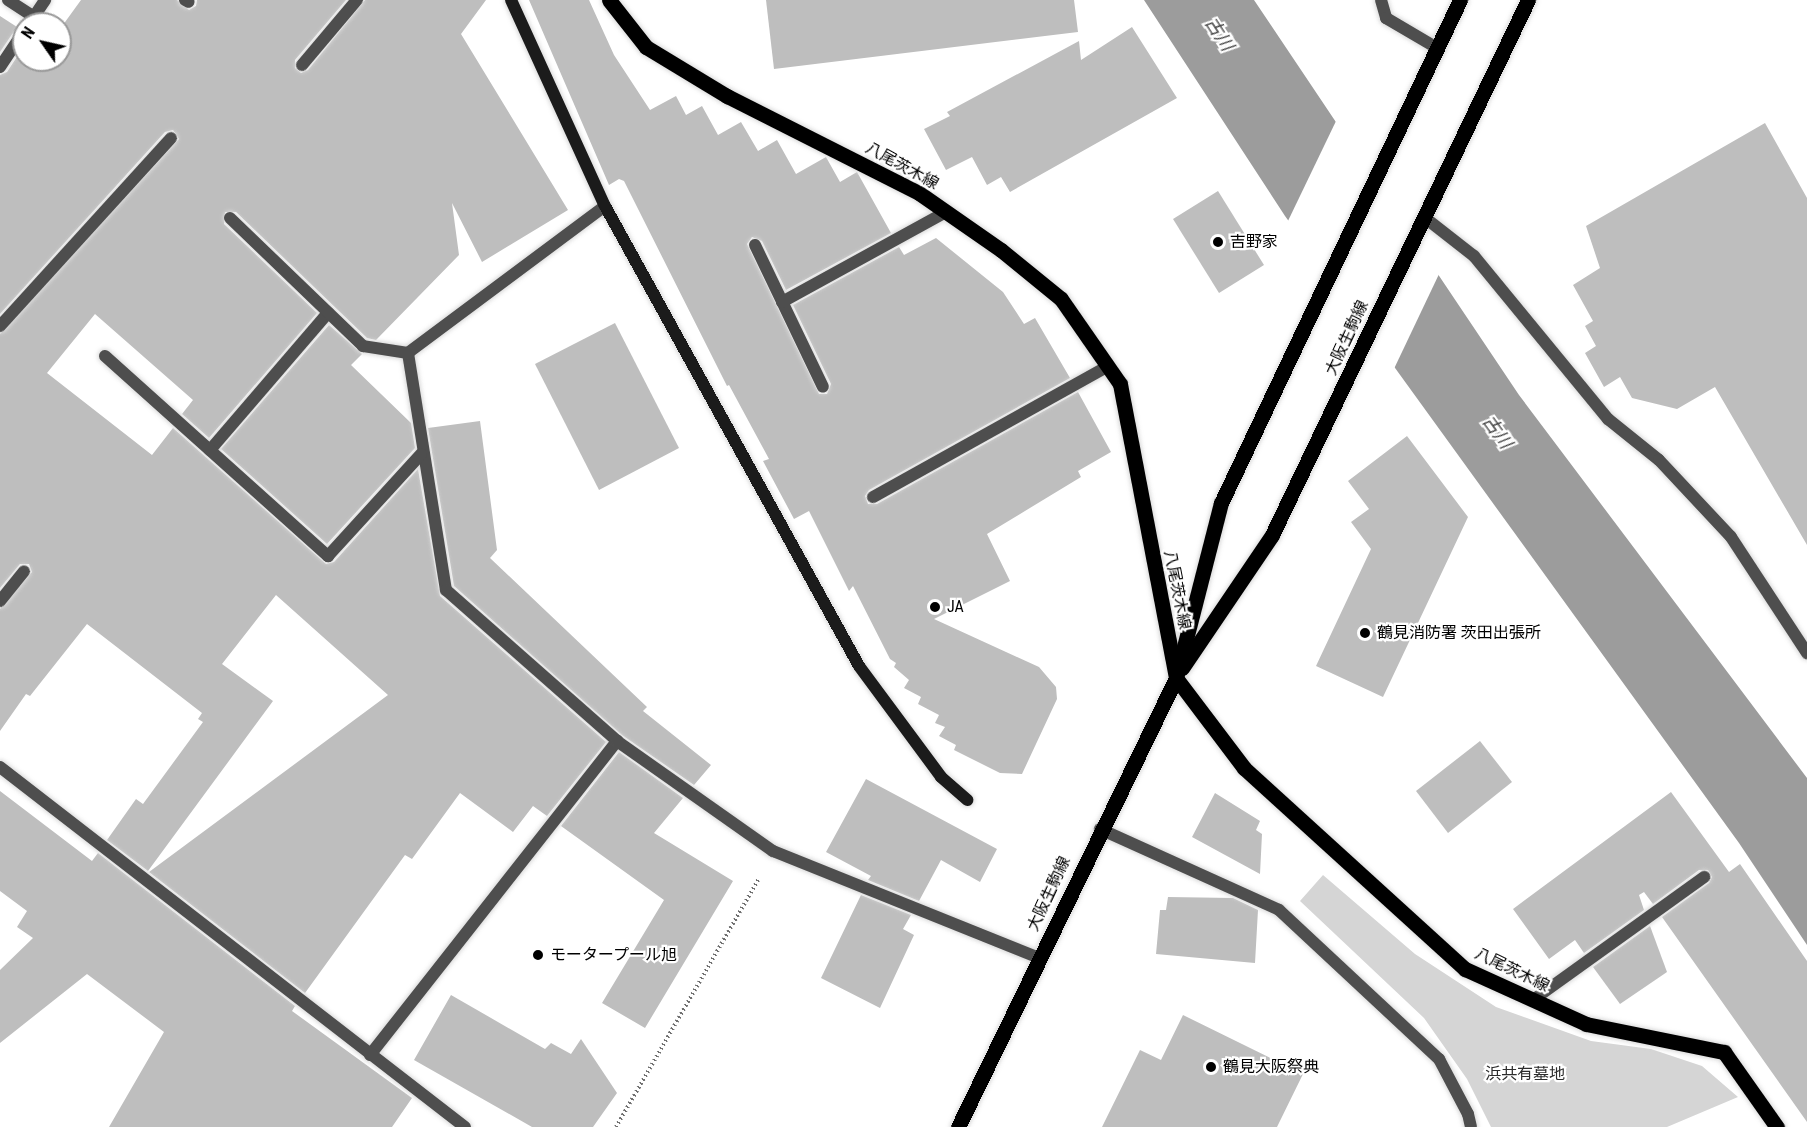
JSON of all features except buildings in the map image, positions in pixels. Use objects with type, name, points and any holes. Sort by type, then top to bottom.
[{"type":"main road","name":"八尾茨木線","points":[[609,0],[646,47],[727,96],[919,193],[1061,299],[1120,384],[1176,678],[1244,768],[1456,961],[1586,1024],[1724,1052],[1777,1127]]},
{"type":"main road","name":"大阪生駒線","points":[[1176,678],[1221,503],[1460,0]]},
{"type":"main road","name":"大阪生駒線","points":[[958,1127],[1100,829],[1176,678],[1272,535],[1528,0]]},
{"type":"street","points":[[8,0],[21,12]]},
{"type":"street","points":[[302,65],[357,0]]},
{"type":"street","points":[[511,0],[605,206],[859,666],[941,777],[967,800]]},
{"type":"street","points":[[1381,0],[1386,18],[1437,48]]},
{"type":"street","points":[[0,67],[12,49]]},
{"type":"street","points":[[0,326],[171,138]]},
{"type":"street","points":[[230,218],[363,346],[408,353],[605,206]]},
{"type":"street","points":[[782,302],[946,212]]},
{"type":"street","points":[[1424,217],[1474,256],[1608,419],[1659,460],[1731,537],[1807,653]]},
{"type":"street","points":[[755,245],[823,387]]},
{"type":"street","points":[[210,450],[328,313]]},
{"type":"street","points":[[408,353],[421,454],[446,590],[617,741],[773,851],[1039,958]]},
{"type":"street","points":[[105,356],[328,556],[421,454]]},
{"type":"street","points":[[873,497],[1108,366]]},
{"type":"street","points":[[0,601],[24,571]]},
{"type":"street","points":[[370,1055],[617,741]]},
{"type":"street","points":[[0,767],[465,1127]]},
{"type":"street","points":[[1100,829],[1279,910],[1439,1059],[1471,1127]]},
{"type":"street","points":[[1533,1000],[1704,877]]},
{"type":"path","points":[[616,1127],[773,851]]},
{"type":"green space","name":"浜共有墓地","points":[[1323,875],[1415,954],[1496,1007],[1591,1041],[1651,1049],[1702,1066],[1738,1097],[1667,1127],[1491,1127],[1467,1079],[1424,1018],[1300,901]]},
{"type":"water","name":"古川","points":[[1144,0],[1254,0],[1519,395],[1807,778],[1807,945],[1739,843],[1285,216]]},
{"type":"pier","points":[[1337,119],[1440,272],[1392,373],[1287,223]]},
{"type":"place","name":"吉野家","points":[[1218,242]]},
{"type":"place","name":"JA","points":[[935,607]]},
{"type":"place","name":"鶴見消防署 茨田出張所","points":[[1365,633]]},
{"type":"place","name":"モータープール旭","points":[[538,955]]},
{"type":"place","name":"鶴見大阪祭典","points":[[1211,1067]]}]
